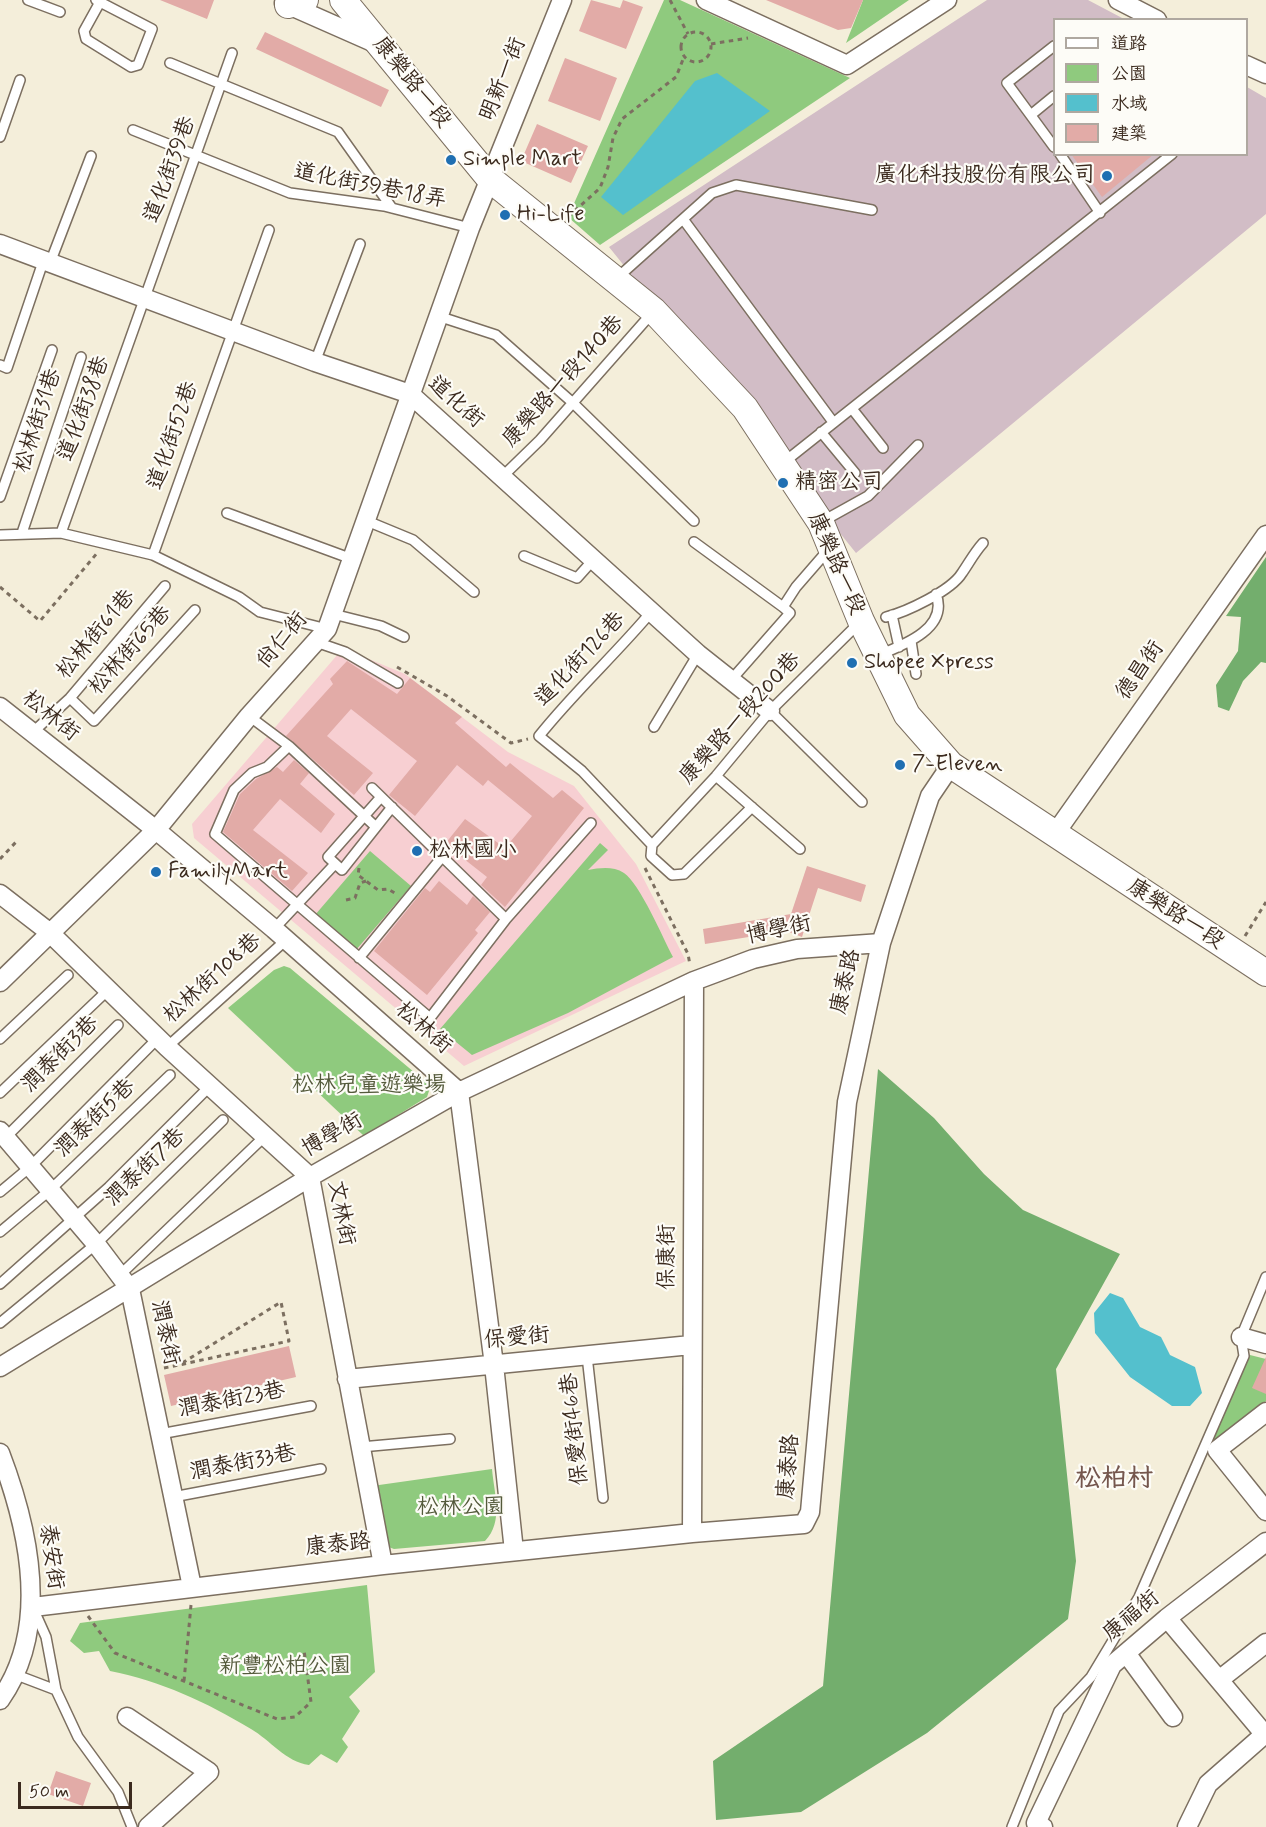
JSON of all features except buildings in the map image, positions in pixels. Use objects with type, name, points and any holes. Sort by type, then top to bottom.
[{"type":"street","name":"康樂路一段","points":[[343,0],[489,179],[654,311],[745,408],[821,523],[832,545],[861,621],[888,651],[908,715],[951,765],[1266,973]]},
{"type":"street","name":"明新一街","points":[[489,179],[562,0]]},
{"type":"street","points":[[706,0],[847,65],[947,0]]},
{"type":"street","points":[[1118,0],[1152,18]]},
{"type":"street","points":[[290,2],[381,46]]},
{"type":"street","points":[[1248,65],[1266,74]]},
{"type":"street","name":"尚仁街","points":[[0,982],[156,830],[249,716],[325,628],[367,521],[410,394],[441,317],[470,228],[489,179]]},
{"type":"street","name":"道化街","points":[[0,244],[315,362],[410,394],[698,654],[770,711]]},
{"type":"street","name":"德昌街","points":[[1054,835],[1266,535]]},
{"type":"street","name":"松林街","points":[[0,707],[31,734],[156,830],[280,934],[459,1092]]},
{"type":"street","name":"康泰路","points":[[33,1606],[514,1551],[804,1524],[810,1512],[847,1102],[881,943],[930,796],[951,765]]},
{"type":"street","name":"文林街","points":[[0,894],[50,932],[163,1042],[310,1177],[383,1565]]},
{"type":"street","name":"博學街","points":[[0,1367],[125,1282],[459,1092],[694,981],[753,959],[797,949],[881,943]]},
{"type":"street","name":"保康街","points":[[692,1533],[694,981]]},
{"type":"street","points":[[459,1092],[494,1365],[514,1551]]},
{"type":"street","name":"潤泰街","points":[[2,1137],[96,1244],[125,1282],[147,1372],[192,1587]]},
{"type":"street","points":[[1241,1337],[1266,1344]]},
{"type":"street","name":"保愛街","points":[[347,1379],[691,1345]]},
{"type":"street","points":[[1266,1412],[1217,1449],[1266,1511]]},
{"type":"street","name":"泰安街","points":[[0,1453],[14,1488],[26,1547],[33,1606],[21,1658],[2,1694]]},
{"type":"street","name":"康福街","points":[[1039,1825],[1112,1665],[1167,1618],[1266,1542]]},
{"type":"street","points":[[1167,1618],[1265,1735],[1208,1784],[1187,1827]]},
{"type":"street","points":[[1219,1680],[1266,1643]]},
{"type":"street","points":[[1126,1653],[1173,1717]]},
{"type":"street","points":[[128,1717],[209,1772],[148,1827]]},
{"type":"lane","points":[[28,0],[60,12]]},
{"type":"lane","points":[[98,1],[152,29],[138,65],[131,67],[86,39],[84,31],[98,1]]},
{"type":"lane","points":[[1053,47],[1007,83],[1053,146]]},
{"type":"lane","name":"道化街39巷","points":[[146,299],[232,53]]},
{"type":"lane","points":[[170,63],[338,132],[393,208]]},
{"type":"lane","points":[[0,138],[20,80]]},
{"type":"lane","points":[[1032,114],[1053,97]]},
{"type":"lane","name":"道化街39巷18弄","points":[[133,130],[290,193],[393,208],[470,228]]},
{"type":"lane","points":[[0,365],[7,368],[47,261],[91,156]]},
{"type":"lane","points":[[1061,156],[1101,213]]},
{"type":"lane","points":[[783,464],[833,422],[854,410],[1170,156]]},
{"type":"lane","points":[[615,280],[712,193],[736,185],[872,210]]},
{"type":"lane","points":[[683,219],[833,422]]},
{"type":"lane","name":"道化街52巷","points":[[153,555],[269,230]]},
{"type":"lane","points":[[315,362],[360,244]]},
{"type":"lane","name":"道化街38巷","points":[[62,533],[146,299]]},
{"type":"lane","name":"康樂路一段140巷","points":[[502,477],[573,404],[654,311]]},
{"type":"lane","points":[[441,317],[496,335],[573,404],[694,521]]},
{"type":"lane","points":[[0,497],[52,350]]},
{"type":"lane","name":"松林街31巷","points":[[22,532],[81,357]]},
{"type":"lane","points":[[854,410],[883,448]]},
{"type":"lane","points":[[821,432],[855,473]]},
{"type":"lane","points":[[821,523],[868,496],[918,445]]},
{"type":"lane","points":[[227,513],[352,559]]},
{"type":"lane","points":[[367,521],[414,540],[474,592]]},
{"type":"lane","points":[[0,535],[22,532],[62,533],[153,555],[239,597],[260,612],[325,628],[381,626],[404,637]]},
{"type":"lane","points":[[694,542],[790,613],[732,679]]},
{"type":"lane","points":[[936,594],[939,613],[911,640],[888,651],[889,616],[948,587],[963,573],[970,556],[983,543]]},
{"type":"lane","points":[[783,608],[796,587],[832,545]]},
{"type":"lane","points":[[524,556],[577,578],[594,559]]},
{"type":"lane","name":"松林街61巷","points":[[31,734],[70,698],[165,586]]},
{"type":"lane","name":"松林街65巷","points":[[70,698],[94,721],[195,610]]},
{"type":"lane","name":"道化街126巷","points":[[539,736],[569,698],[622,647],[652,611]]},
{"type":"lane","name":"康樂路一段200巷","points":[[652,845],[716,776],[770,711],[861,621]]},
{"type":"lane","points":[[325,628],[345,652],[398,683]]},
{"type":"lane","points":[[911,640],[916,674]]},
{"type":"lane","points":[[654,727],[698,654]]},
{"type":"lane","points":[[770,711],[862,802]]},
{"type":"lane","points":[[249,716],[289,746],[376,827]]},
{"type":"lane","points":[[539,736],[582,771],[652,845],[651,856],[672,875],[684,874],[752,807]]},
{"type":"lane","points":[[289,746],[267,767],[241,782],[228,801],[215,834],[430,1018],[506,919],[591,824]]},
{"type":"lane","points":[[716,776],[800,849]]},
{"type":"lane","points":[[372,788],[506,919]]},
{"type":"lane","points":[[381,797],[328,857],[335,864],[342,870],[392,807]]},
{"type":"lane","points":[[359,958],[442,857]]},
{"type":"lane","name":"松林街108巷","points":[[0,1192],[30,1167],[280,934],[296,904],[335,864]]},
{"type":"lane","points":[[0,1039],[68,975]]},
{"type":"lane","points":[[0,1093],[108,990]]},
{"type":"lane","name":"潤泰街3巷","points":[[2,1137],[118,1025]]},
{"type":"lane","name":"潤泰街5巷","points":[[0,1232],[50,1191],[170,1075]]},
{"type":"lane","points":[[0,1284],[109,1187],[210,1086]]},
{"type":"lane","name":"潤泰街7巷","points":[[0,1323],[96,1244],[224,1120]]},
{"type":"lane","points":[[125,1282],[266,1136]]},
{"type":"lane","points":[[1012,1827],[1059,1711],[1091,1677],[1143,1587],[1244,1356],[1241,1337],[1266,1277]]},
{"type":"lane","name":"保愛街46巷","points":[[587,1356],[603,1498]]},
{"type":"lane","name":"潤泰街23巷","points":[[160,1434],[312,1406]]},
{"type":"lane","points":[[361,1447],[450,1439]]},
{"type":"lane","name":"潤泰街33巷","points":[[173,1497],[321,1469]]},
{"type":"lane","points":[[33,1606],[46,1637],[56,1690],[78,1737],[118,1792],[132,1827]]},
{"type":"lane","points":[[14,1674],[56,1690]]},
{"type":"path","points":[[670,0],[688,34]]},
{"type":"path","points":[[684,57],[693,62],[703,61],[710,54],[711,44],[702,33],[688,34]]},
{"type":"path","points":[[568,217],[600,188],[608,167],[613,138],[622,119],[676,77],[684,57],[681,47],[688,34]]},
{"type":"path","points":[[711,44],[758,36]]},
{"type":"path","points":[[0,587],[40,621],[105,544]]},
{"type":"path","points":[[395,666],[456,702],[511,743],[539,736]]},
{"type":"path","points":[[0,860],[16,842]]},
{"type":"path","points":[[652,845],[641,860],[688,954],[694,981]]},
{"type":"path","points":[[351,858],[358,867],[358,875],[378,890],[388,889],[407,900]]},
{"type":"path","points":[[346,900],[355,898],[360,883],[366,881]]},
{"type":"path","points":[[1234,953],[1266,902]]},
{"type":"path","points":[[147,1372],[289,1341],[282,1302],[179,1365]]},
{"type":"path","points":[[184,1681],[192,1587]]},
{"type":"path","points":[[87,1615],[114,1653],[277,1719],[295,1717],[311,1702],[304,1650]]},
{"type":"path","points":[[140,1663],[142,1657]]},
{"type":"shaded area","points":[[987,0],[1088,0],[1122,18],[1053,18],[1053,156],[1248,156],[1248,88],[1266,98],[1266,214],[856,553],[609,247]]},
{"type":"shaded area","name":"松林國小","points":[[352,652],[405,674],[508,752],[574,786],[636,864],[686,961],[464,1066],[194,838],[192,824],[338,654]]},
{"type":"green space","points":[[664,0],[680,0],[850,78],[600,245],[568,217]]},
{"type":"green space","points":[[863,0],[909,0],[846,43]]},
{"type":"green space","points":[[1266,557],[1266,663],[1261,662],[1243,681],[1229,711],[1218,707],[1216,685],[1238,651],[1241,617],[1226,616]]},
{"type":"green space","points":[[600,843],[608,850],[588,870],[611,868],[624,873],[630,879],[644,899],[673,957],[568,1013],[472,1055],[440,1029]]},
{"type":"green space","points":[[370,851],[411,886],[356,950],[315,915]]},
{"type":"green space","name":"松林兒童遊樂場","points":[[284,966],[290,968],[427,1083],[429,1091],[427,1097],[364,1136],[228,1008],[274,970]]},
{"type":"green space","points":[[878,1069],[934,1118],[984,1174],[1023,1210],[1120,1254],[1056,1369],[1076,1561],[1068,1619],[927,1733],[801,1812],[716,1820],[713,1761],[823,1686]]},
{"type":"green space","points":[[1250,1355],[1266,1359],[1266,1401],[1216,1446],[1211,1444]]},
{"type":"green space","name":"松林公園","points":[[492,1469],[496,1516],[491,1533],[485,1541],[394,1549],[386,1546],[372,1486]]},
{"type":"green space","name":"新豐松柏公園","points":[[367,1585],[375,1672],[349,1697],[360,1711],[342,1739],[348,1747],[337,1763],[321,1754],[309,1765],[293,1760],[234,1719],[183,1694],[147,1680],[110,1671],[99,1651],[84,1653],[70,1641],[80,1623]]},
{"type":"water","points":[[717,73],[770,111],[623,215],[601,197],[695,81]]},
{"type":"water","points":[[1110,1293],[1123,1298],[1140,1327],[1161,1337],[1170,1355],[1195,1367],[1202,1393],[1190,1406],[1172,1406],[1130,1377],[1095,1333],[1094,1313]]},
{"type":"place","name":"Simple Mart","points":[[451,160]]},
{"type":"place","name":"廣化科技股份有限公司","points":[[1107,176]]},
{"type":"place","name":"Hi-Life","points":[[505,215]]},
{"type":"place","name":"精密公司","points":[[783,483]]},
{"type":"place","name":"Shopee Xpress","points":[[852,663]]},
{"type":"place","name":"7-Eleven","points":[[900,765]]},
{"type":"place","name":"松林國小","points":[[417,851]]},
{"type":"place","name":"FamilyMart","points":[[156,872]]},
{"type":"district","name":"松柏村","points":[[1114,1481]]}]
